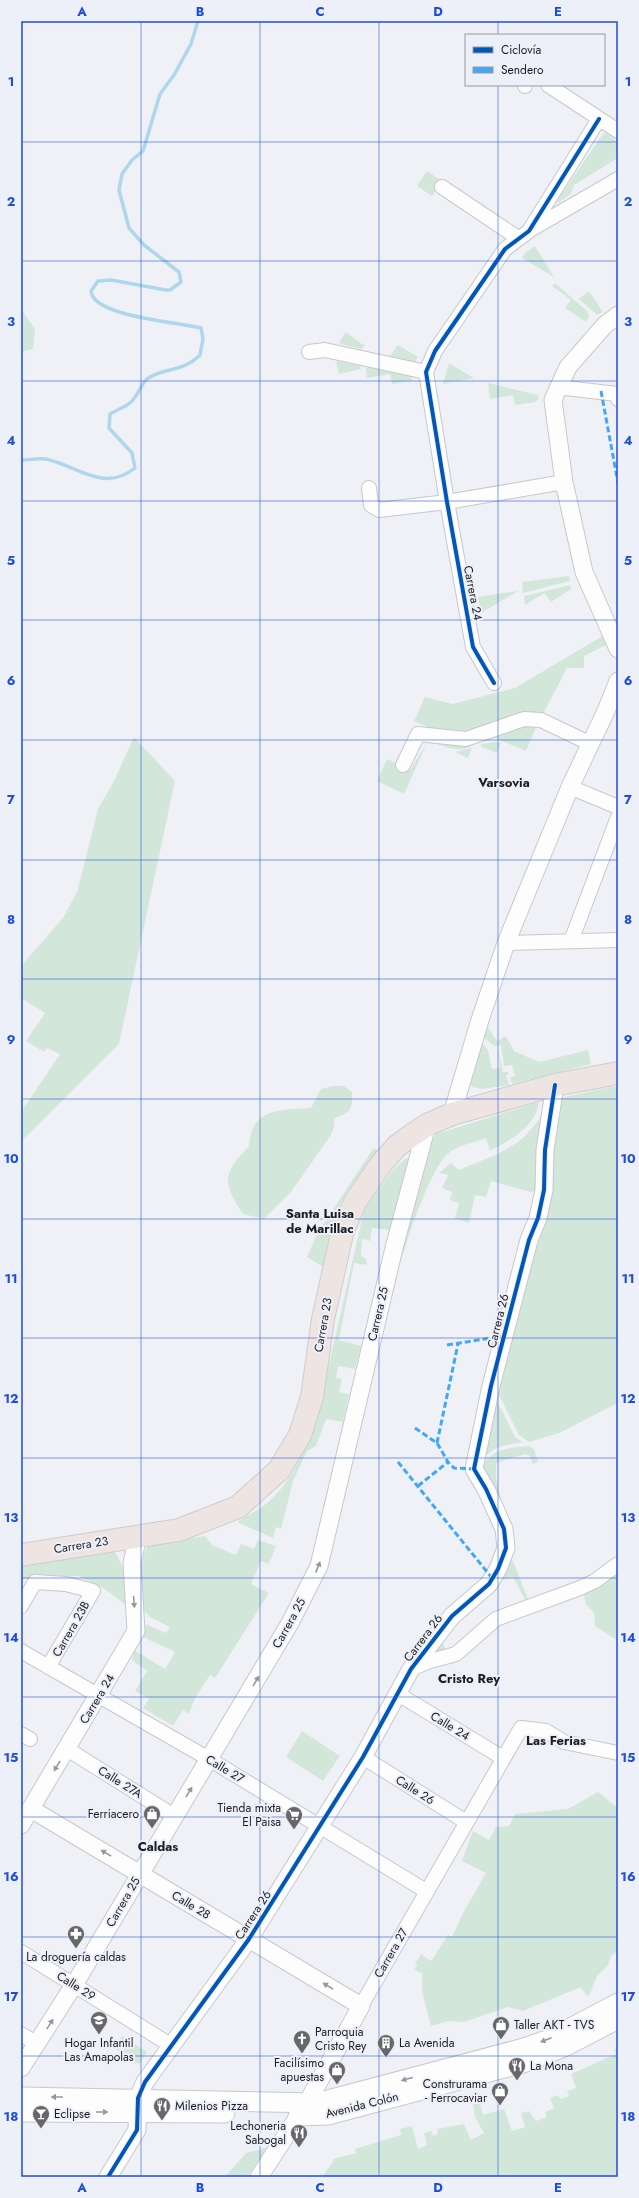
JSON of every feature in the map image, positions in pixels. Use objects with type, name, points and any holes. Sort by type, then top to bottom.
[{"type":"highway","name":"Carrera 23","points":[[21,1555],[179,1530],[238,1507],[279,1470],[300,1435],[312,1397],[324,1319],[342,1234],[355,1202],[381,1164],[397,1146],[427,1125],[452,1114],[555,1085],[618,1073]]},
{"type":"main road","name":"Avenida Colón","points":[[303,2110],[328,2101],[524,2048],[550,2039],[618,2003]]},
{"type":"main road","name":"Avenida Colón","points":[[22,2102],[303,2110],[328,2114],[523,2063],[564,2047],[618,2019]]},
{"type":"street","points":[[549,86],[618,131]]},
{"type":"street","points":[[524,234],[598,119]]},
{"type":"street","points":[[309,352],[325,350],[426,372],[435,351],[505,250],[524,234],[618,179]]},
{"type":"street","points":[[442,187],[524,234]]},
{"type":"street","points":[[618,315],[605,325],[568,367],[557,387],[553,400],[564,482],[584,572],[618,649]]},
{"type":"street","name":"Carrera 24","points":[[426,372],[447,502],[473,647],[494,683]]},
{"type":"street","points":[[557,387],[617,394],[618,399]]},
{"type":"street","points":[[368,488],[371,505],[379,510],[447,502],[564,482]]},
{"type":"street","points":[[452,1114],[480,1020],[506,943],[570,787],[591,744],[618,681]]},
{"type":"street","points":[[403,765],[418,734],[466,739],[524,719],[541,720],[591,744]]},
{"type":"street","points":[[570,787],[618,807]]},
{"type":"street","points":[[572,941],[618,817]]},
{"type":"street","points":[[506,943],[618,940]]},
{"type":"street","name":"Carrera 26","points":[[108,2177],[137,2130],[138,2105],[145,2082],[250,1940],[363,1757],[411,1669],[452,1616],[489,1584],[504,1556],[506,1544],[504,1529],[486,1489],[474,1469],[491,1386],[529,1240],[538,1218],[544,1190],[545,1150],[555,1085]]},
{"type":"street","name":"Carrera 25","points":[[21,2068],[74,1985],[290,1623],[319,1566],[394,1248],[427,1125]]},
{"type":"street","name":"Carrera 24","points":[[21,1825],[26,1806],[67,1749],[136,1631],[132,1563],[128,1538]]},
{"type":"street","points":[[411,1669],[427,1662],[456,1654],[496,1619],[580,1588],[595,1581],[618,1564]]},
{"type":"street","name":"Carrera 23B","points":[[21,1606],[35,1582],[66,1584],[93,1592],[48,1667]]},
{"type":"street","name":"Calle 27","points":[[21,1651],[209,1759],[426,1891]]},
{"type":"street","name":"Calle 24","points":[[398,1694],[503,1758]]},
{"type":"street","name":"Carrera 27","points":[[259,2177],[303,2110],[426,1891],[521,1728],[546,1731],[564,1742],[618,1753]]},
{"type":"street","name":"Calle 27A","points":[[67,1749],[174,1816]]},
{"type":"street","name":"Calle 26","points":[[363,1757],[466,1822]]},
{"type":"street","name":"Calle 28","points":[[26,1806],[361,2006]]},
{"type":"street","name":"Calle 29","points":[[21,1952],[172,2046]]},
{"type":"street","points":[[21,2034],[37,2044]]},
{"type":"green space","points":[[606,133],[618,142],[618,158],[574,185],[571,194],[558,203],[556,202],[603,134]]},
{"type":"green space","points":[[427,171],[442,181],[432,196],[417,186]]},
{"type":"green space","points":[[535,246],[554,277],[522,258],[526,252]]},
{"type":"green space","points":[[555,283],[588,312],[589,317],[586,322],[565,308],[571,300],[552,286]]},
{"type":"green space","points":[[589,291],[603,312],[597,315],[579,299]]},
{"type":"green space","points":[[21,309],[35,329],[33,349],[21,352]]},
{"type":"green space","points":[[346,332],[365,345],[362,349],[340,344],[340,341]]},
{"type":"green space","points":[[398,345],[418,357],[415,362],[390,356]]},
{"type":"green space","points":[[336,361],[360,366],[361,369],[339,374]]},
{"type":"green space","points":[[449,363],[474,378],[443,384]]},
{"type":"green space","points":[[368,367],[412,377],[412,381],[392,384],[390,374],[367,378],[366,368]]},
{"type":"green space","points":[[488,383],[538,395],[539,399],[535,402],[515,405],[513,395],[490,399]]},
{"type":"green space","points":[[569,576],[570,581],[523,593],[522,582]]},
{"type":"green space","points":[[570,585],[571,589],[551,602],[545,593],[525,605],[524,596]]},
{"type":"green space","points":[[518,591],[481,613],[478,597]]},
{"type":"green space","points":[[606,634],[610,643],[584,656],[584,668],[567,668],[543,714],[535,712],[512,715],[466,732],[432,729],[414,721],[425,697],[453,704],[515,688]]},
{"type":"green space","points":[[537,725],[526,751],[495,738],[479,742],[481,739],[512,727]]},
{"type":"green space","points":[[134,737],[175,781],[119,1044],[21,1142],[21,1112],[60,1054],[47,1048],[44,1052],[26,1041],[45,1013],[21,998],[21,966],[63,918],[77,892],[98,809],[114,781]]},
{"type":"green space","points":[[476,741],[467,748],[462,749],[445,747],[435,743],[451,744]]},
{"type":"green space","points":[[496,742],[501,743],[497,753],[482,747],[481,744]]},
{"type":"green space","points":[[427,743],[404,794],[377,781],[387,759],[410,770]]},
{"type":"green space","points":[[472,748],[468,758],[455,752]]},
{"type":"green space","points":[[488,1027],[497,1041],[506,1036],[514,1051],[539,1062],[588,1050],[591,1064],[512,1084],[510,1077],[515,1076],[512,1065],[504,1066],[501,1045],[494,1046],[484,1038]]},
{"type":"green space","points":[[482,1043],[488,1050],[492,1069],[500,1068],[498,1048],[503,1072],[508,1072],[509,1074],[506,1075],[509,1085],[483,1089],[472,1087],[469,1082]]},
{"type":"green space","points":[[333,1086],[344,1086],[352,1092],[352,1104],[350,1109],[334,1119],[334,1127],[331,1135],[291,1192],[264,1219],[243,1214],[231,1194],[228,1179],[234,1164],[249,1146],[251,1133],[255,1124],[262,1117],[270,1113],[289,1109],[311,1108],[321,1089]]},
{"type":"green space","points":[[610,1087],[618,1087],[618,1403],[559,1433],[529,1442],[519,1435],[496,1389],[560,1098]]},
{"type":"green space","points":[[539,1102],[533,1119],[521,1132],[506,1142],[490,1151],[486,1138],[463,1145],[451,1151],[441,1162],[421,1203],[403,1255],[384,1318],[426,1153],[436,1134]]},
{"type":"green space","points":[[543,1112],[541,1189],[531,1192],[491,1181],[486,1197],[475,1195],[469,1223],[455,1218],[459,1203],[450,1200],[452,1192],[442,1188],[448,1175],[439,1173],[451,1163],[459,1170],[507,1149],[526,1134]]},
{"type":"green space","points":[[373,1149],[382,1149],[363,1170],[346,1193],[338,1210],[332,1231],[325,1268],[307,1257],[317,1234]]},
{"type":"green space","points":[[406,1158],[411,1158],[391,1230],[372,1228],[370,1241],[362,1239],[361,1256],[366,1259],[367,1265],[354,1263],[339,1340],[361,1346],[355,1369],[338,1366],[336,1378],[342,1379],[339,1392],[349,1394],[343,1422],[326,1419],[316,1446],[307,1451],[293,1481],[281,1529],[276,1527],[273,1538],[237,1522],[263,1507],[275,1495],[291,1475],[303,1452],[317,1417],[364,1210],[392,1171]]},
{"type":"green space","points":[[494,1395],[515,1437],[523,1442],[505,1445],[495,1449],[481,1461]]},
{"type":"green space","points":[[529,1446],[534,1449],[538,1462],[533,1464],[529,1455],[525,1454],[496,1463],[496,1479],[515,1554],[509,1547],[483,1468],[490,1456],[495,1453],[502,1450]]},
{"type":"green space","points":[[205,1536],[212,1545],[236,1555],[241,1544],[254,1549],[258,1540],[276,1546],[269,1564],[261,1561],[251,1584],[269,1593],[215,1678],[210,1675],[195,1698],[189,1714],[183,1710],[173,1726],[143,1708],[149,1699],[135,1691],[147,1671],[132,1660],[134,1650],[165,1669],[175,1652],[143,1637],[146,1624],[166,1633],[170,1627],[150,1617],[144,1611],[141,1568],[145,1551],[148,1546]]},
{"type":"green space","points":[[113,1548],[124,1570],[126,1605],[106,1590],[79,1576],[21,1579],[21,1563]]},
{"type":"green space","points":[[508,1555],[513,1561],[528,1599],[525,1600],[513,1577],[499,1581],[455,1623],[443,1643],[446,1650],[427,1657]]},
{"type":"green space","points":[[618,1572],[618,1641],[595,1626],[594,1612],[586,1605],[584,1595],[605,1584]]},
{"type":"green space","points":[[302,1731],[340,1756],[323,1781],[286,1757]]},
{"type":"green space","points":[[598,1792],[618,1808],[618,1951],[611,1956],[608,1965],[597,1976],[590,1994],[587,1996],[581,1987],[523,2011],[508,2007],[464,2022],[449,2021],[431,2026],[422,1992],[422,1973],[414,1970],[417,1965],[415,1964],[421,1954],[431,1961],[448,1935],[452,1937],[463,1913],[486,1873],[462,1861],[473,1831],[489,1840],[496,1827],[509,1826],[515,1814],[568,1809]]},
{"type":"green space","points":[[122,2036],[147,2052],[139,2064],[114,2048]]},
{"type":"green space","points":[[618,2048],[618,2177],[322,2177],[333,2162],[333,2159],[356,2153],[355,2149],[401,2135],[400,2129],[412,2126],[418,2149],[427,2145],[424,2133],[431,2131],[433,2136],[438,2134],[437,2129],[464,2124],[471,2140],[484,2133],[475,2117],[473,2104],[480,2104],[483,2115],[504,2109],[512,2131],[525,2127],[521,2113],[529,2111],[536,2121],[547,2117],[545,2112],[554,2108],[550,2098],[558,2095],[560,2099],[569,2096],[567,2091],[576,2088],[571,2074],[616,2054],[614,2050]]},
{"type":"green space","points":[[268,2147],[247,2177],[225,2177],[246,2153]]},
{"type":"waterway","points":[[21,460],[46,459],[58,462],[91,476],[102,478],[113,478],[124,475],[135,468],[132,453],[109,428],[110,414],[131,402],[136,397],[147,379],[160,372],[186,365],[200,355],[203,339],[201,328],[157,321],[121,313],[106,307],[95,300],[91,291],[98,281],[111,280],[166,290],[170,290],[181,282],[179,272],[144,245],[129,228],[119,190],[122,174],[132,160],[143,151],[160,94],[174,75],[191,44],[198,21]]},
{"type":"marked path","points":[[601,391],[618,483]]},
{"type":"marked path","points":[[447,1345],[504,1336]]},
{"type":"marked path","points":[[437,1443],[458,1344]]},
{"type":"marked path","points":[[415,1428],[437,1443],[448,1462],[454,1468],[474,1469]]},
{"type":"marked path","points":[[398,1462],[492,1578]]},
{"type":"marked path","points":[[418,1486],[448,1462]]},
{"type":"cycle path","points":[[494,683],[473,647],[447,502],[426,372],[435,351],[505,249],[529,231],[599,119]]},
{"type":"cycle path","points":[[108,2177],[137,2130],[138,2098],[145,2082],[249,1939],[363,1757],[411,1669],[452,1616],[489,1584],[498,1569],[506,1548],[504,1529],[486,1489],[474,1469],[491,1386],[529,1240],[538,1218],[544,1190],[545,1150],[555,1085]]},
{"type":"place","name":"Ferriacero","points":[[152,1829]]},
{"type":"place","name":"Tienda mixta El Paisa","points":[[294,1830]]},
{"type":"place","name":"La droguería caldas","points":[[76,1949]]},
{"type":"place","name":"Hogar Infantil Las Amapolas","points":[[99,2035]]},
{"type":"place","name":"Taller AKT - TVS","points":[[501,2040]]},
{"type":"place","name":"Parroquia Cristo Rey","points":[[302,2054]]},
{"type":"place","name":"La Avenida","points":[[386,2058]]},
{"type":"place","name":"La Mona","points":[[517,2081]]},
{"type":"place","name":"Facilísimo apuestas","points":[[337,2085]]},
{"type":"place","name":"Construrama - Ferrocaviar","points":[[500,2106]]},
{"type":"place","name":"Milenios Pizza","points":[[162,2121]]},
{"type":"place","name":"Eclipse","points":[[41,2129]]},
{"type":"place","name":"Lechoneria Sabogal","points":[[299,2148]]},
{"type":"district","name":"Varsovia","points":[[504,782]]},
{"type":"district","name":"Santa Luisa de Marillac","points":[[320,1220]]},
{"type":"district","name":"Cristo Rey","points":[[469,1678]]},
{"type":"district","name":"Las Ferias","points":[[556,1740]]},
{"type":"district","name":"Caldas","points":[[158,1846]]}]
